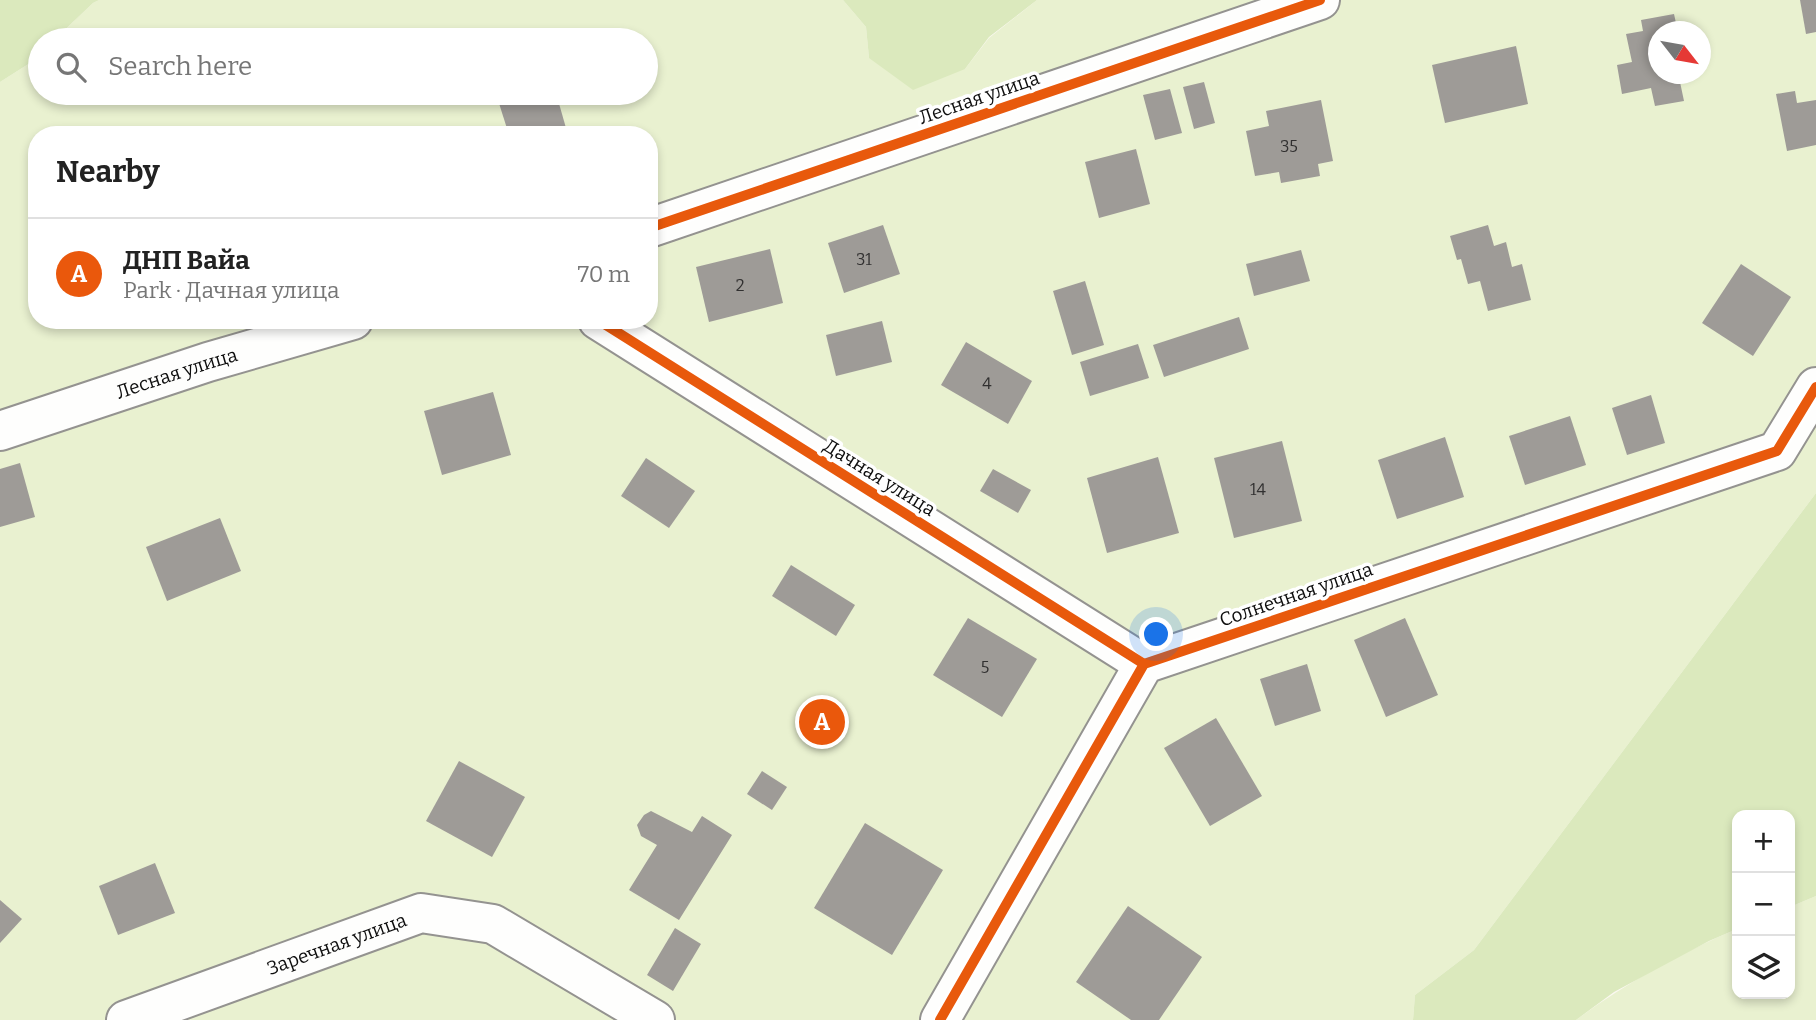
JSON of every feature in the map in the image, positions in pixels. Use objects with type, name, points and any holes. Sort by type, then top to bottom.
[{"type":"street","name":"Лесная улица","points":[[658,225],[1320,0]]},
{"type":"street","name":"Лесная улица","points":[[0,431],[208,362],[322,329]]},
{"type":"street","name":"Дачная улица","points":[[612,329],[1144,664]]},
{"type":"street","name":"Солнечная улица","points":[[1144,664],[1777,451],[1816,387]]},
{"type":"street","points":[[940,1020],[1144,664]]},
{"type":"street","name":"Заречная улица","points":[[126,1020],[421,913],[493,924],[655,1020]]},
{"type":"green space","points":[[0,0],[99,0],[67,28],[28,28],[28,64],[0,82]]},
{"type":"green space","points":[[99,0],[843,0],[866,27],[869,58],[965,69],[989,38],[1037,0],[1816,0],[1816,493],[1474,950],[1415,995],[1413,1020],[0,1020],[0,82],[28,64],[28,105],[658,105],[658,28],[67,28]]},
{"type":"green space","points":[[843,0],[1037,0],[989,37],[965,69],[913,90],[869,58],[866,27]]},
{"type":"green space","points":[[1816,493],[1816,896],[1795,905],[1795,810],[1732,810],[1732,931],[1614,992],[1576,1020],[1413,1020],[1415,995],[1474,950]]},
{"type":"green space","points":[[1816,896],[1816,1020],[1576,1020],[1654,970],[1732,931],[1732,999],[1795,999],[1795,905]]},
{"type":"building","points":[[1800,0],[1816,0],[1816,32],[1806,34]]},
{"type":"building","points":[[1674,14],[1676,21],[1648,21],[1648,84],[1680,84],[1684,101],[1655,106],[1651,88],[1622,94],[1617,65],[1632,62],[1626,34],[1643,31],[1641,20]]},
{"type":"building","points":[[1516,46],[1528,104],[1445,123],[1432,65]]},
{"type":"building","points":[[1204,82],[1215,123],[1194,129],[1183,87]]},
{"type":"building","points":[[1170,89],[1182,133],[1155,140],[1143,95]]},
{"type":"building","points":[[1795,91],[1797,103],[1816,100],[1816,145],[1787,151],[1776,94]]},
{"type":"building","points":[[1321,100],[1333,161],[1318,164],[1320,176],[1281,183],[1279,172],[1255,176],[1246,131],[1269,126],[1266,111]]},
{"type":"building","points":[[500,105],[559,105],[565,126],[506,126]]},
{"type":"building","points":[[1136,149],[1150,204],[1099,218],[1085,162]]},
{"type":"building","points":[[883,225],[900,274],[844,293],[828,243]]},
{"type":"building","points":[[1488,225],[1494,246],[1506,242],[1512,267],[1522,264],[1531,300],[1488,311],[1480,281],[1468,284],[1461,259],[1457,260],[1450,236]]},
{"type":"building","points":[[770,249],[783,303],[709,322],[696,267]]},
{"type":"building","points":[[1301,250],[1310,281],[1254,296],[1246,264]]},
{"type":"building","points":[[1741,264],[1791,297],[1753,356],[1702,323]]},
{"type":"building","points":[[1085,281],[1104,345],[1072,355],[1053,291]]},
{"type":"building","points":[[1239,317],[1249,349],[1164,377],[1153,345]]},
{"type":"building","points":[[882,321],[892,362],[836,376],[826,335]]},
{"type":"building","points":[[966,342],[1032,381],[1008,424],[941,385]]},
{"type":"building","points":[[1138,344],[1149,378],[1090,396],[1080,362]]},
{"type":"building","points":[[493,392],[511,455],[442,475],[424,411]]},
{"type":"building","points":[[1651,395],[1665,443],[1627,455],[1612,408]]},
{"type":"building","points":[[1570,416],[1586,465],[1525,485],[1509,436]]},
{"type":"building","points":[[1445,437],[1464,497],[1397,519],[1378,460]]},
{"type":"building","points":[[1282,441],[1302,521],[1234,538],[1214,458]]},
{"type":"building","points":[[1158,457],[1179,533],[1107,553],[1087,478]]},
{"type":"building","points":[[646,458],[695,491],[669,528],[621,496]]},
{"type":"building","points":[[20,463],[35,517],[0,527],[0,469]]},
{"type":"building","points":[[993,469],[1031,490],[1018,513],[980,491]]},
{"type":"building","points":[[220,518],[241,571],[167,601],[146,547]]},
{"type":"building","points":[[791,565],[855,605],[836,636],[772,596]]},
{"type":"building","points":[[968,618],[1037,659],[1002,717],[933,675]]},
{"type":"building","points":[[1405,618],[1438,695],[1386,717],[1354,640]]},
{"type":"building","points":[[1307,664],[1321,711],[1275,726],[1260,679]]},
{"type":"building","points":[[1216,718],[1262,796],[1210,826],[1164,748]]},
{"type":"building","points":[[459,761],[525,797],[492,857],[426,821]]},
{"type":"building","points":[[762,771],[787,787],[772,810],[747,794]]},
{"type":"building","points":[[651,811],[692,832],[702,816],[732,835],[679,920],[629,890],[657,845],[641,836],[637,825],[644,815]]},
{"type":"building","points":[[865,823],[943,870],[892,955],[814,908]]},
{"type":"building","points":[[155,863],[175,913],[118,935],[99,886]]},
{"type":"building","points":[[0,900],[22,919],[0,943]]},
{"type":"building","points":[[1128,906],[1202,957],[1159,1020],[1131,1020],[1076,982]]},
{"type":"building","points":[[675,928],[701,944],[673,991],[647,975]]},
{"type":"cycle path","points":[[658,225],[1320,0]]},
{"type":"cycle path","points":[[612,329],[1144,664]]},
{"type":"cycle path","points":[[940,1020],[1144,664],[1777,451],[1816,387]]},
{"type":"place","name":"ДНП Вайа","points":[[822,722]]}]
